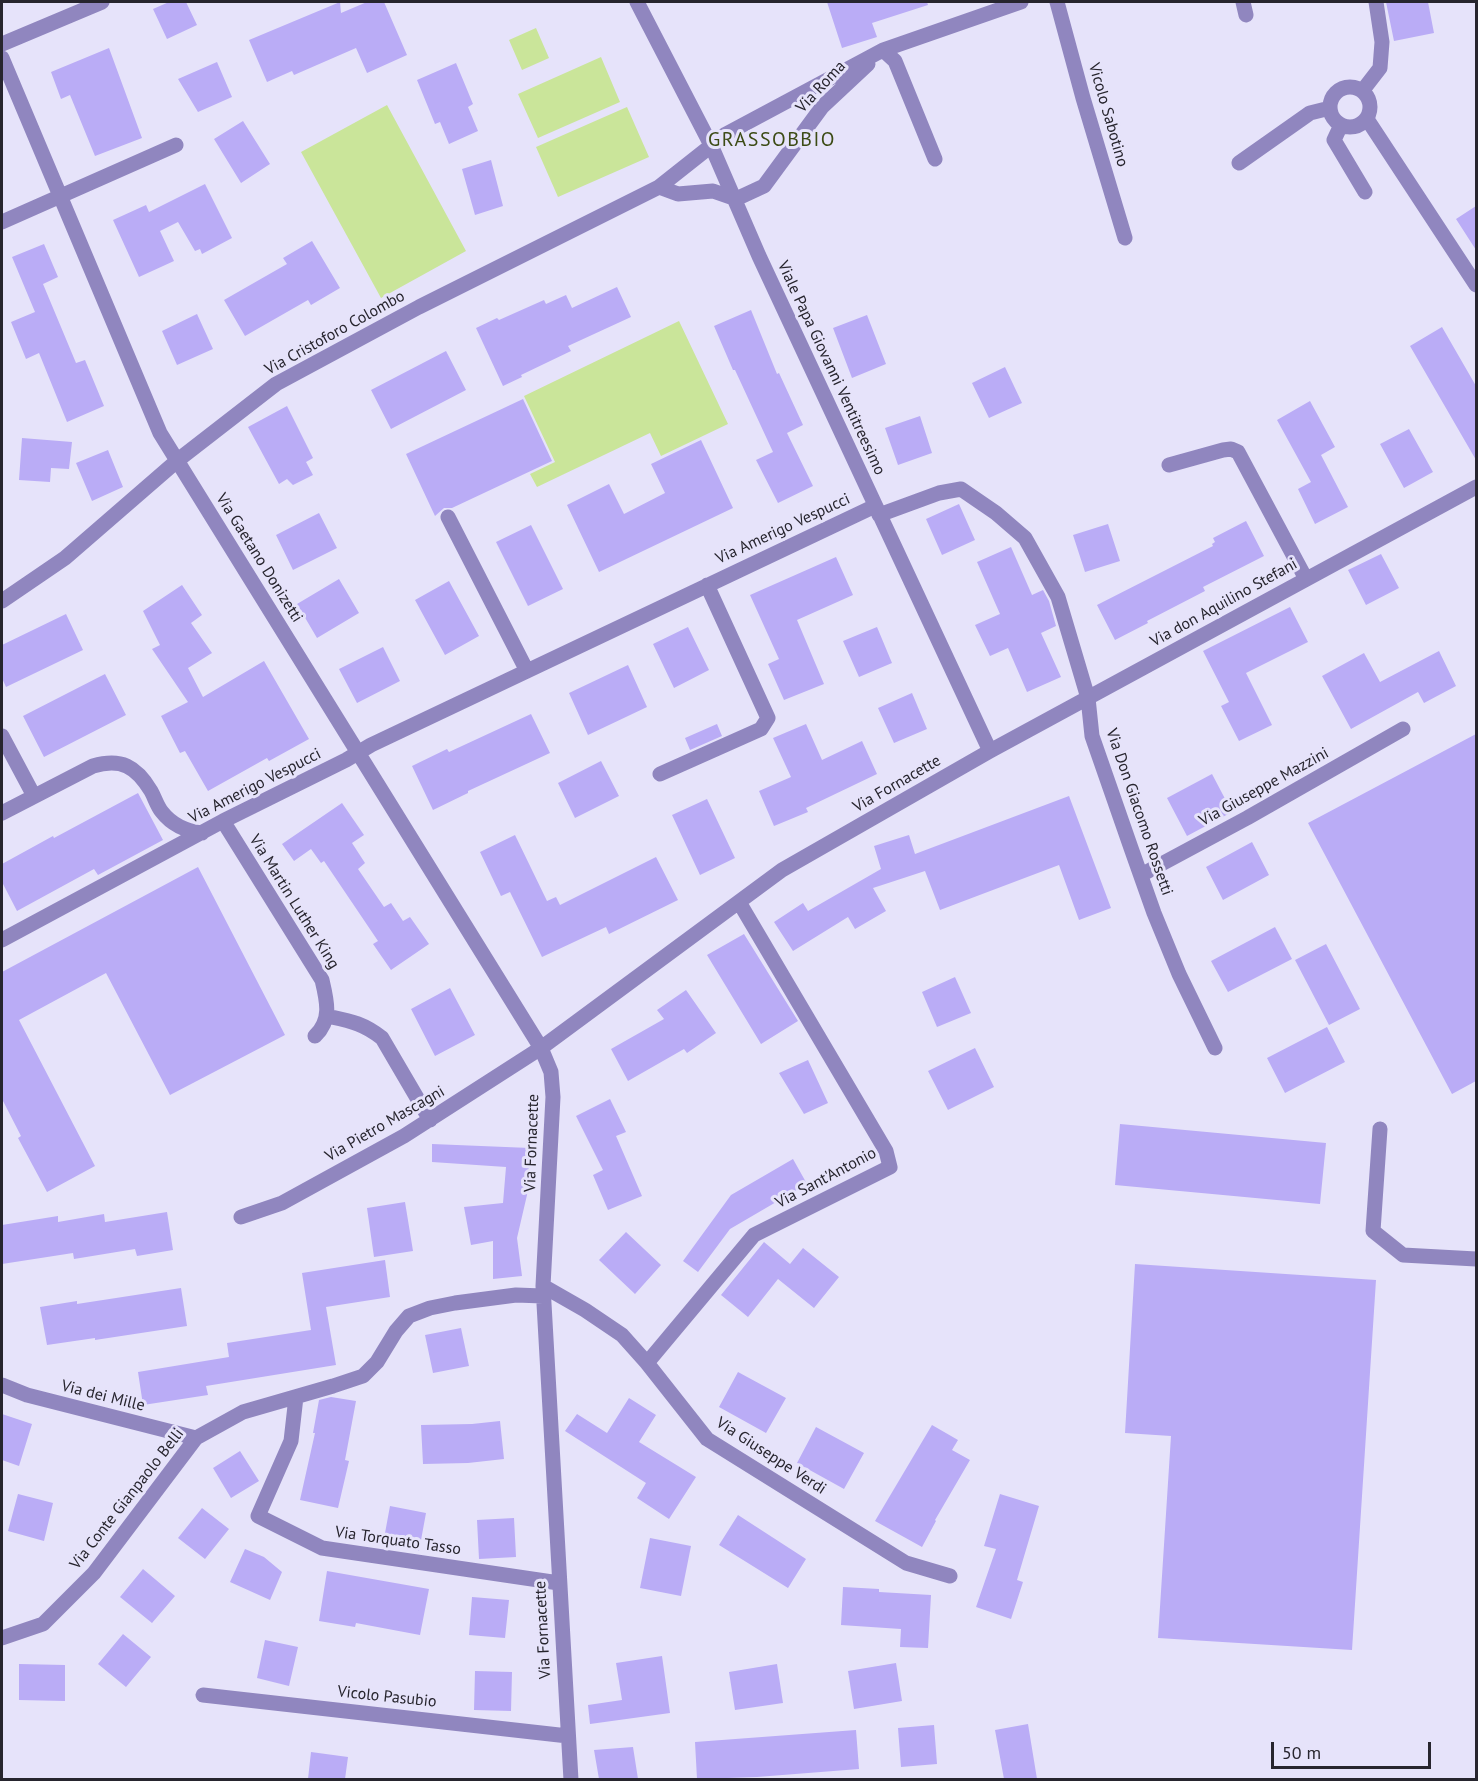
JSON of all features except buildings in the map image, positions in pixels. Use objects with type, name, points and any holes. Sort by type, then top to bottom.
[{"type":"street","points":[[2,45],[102,2]]},
{"type":"street","name":"Viale Papa Giovanni Ventitreesimo","points":[[637,2],[736,199],[759,256],[990,751]]},
{"type":"street","name":"Via Roma","points":[[711,146],[735,129],[884,50],[1021,2]]},
{"type":"street","name":"Vicolo Sabotino","points":[[1057,2],[1125,238]]},
{"type":"street","points":[[1363,90],[1380,68],[1382,42],[1376,2]]},
{"type":"street","points":[[884,50],[895,61],[935,159]]},
{"type":"street","name":"Via Roma","points":[[736,199],[764,186],[822,107],[884,50]]},
{"type":"street","name":"Via Gaetano Donizetti","points":[[2,58],[160,434],[541,1048]]},
{"type":"street","points":[[1351,86],[1363,90],[1370,101],[1370,114],[1367,119],[1355,127],[1341,125],[1336,121],[1330,108],[1333,95],[1338,90],[1351,86]]},
{"type":"street","points":[[1239,163],[1310,113],[1330,108]]},
{"type":"street","points":[[1367,119],[1476,285]]},
{"type":"street","points":[[1341,125],[1334,140],[1365,192]]},
{"type":"street","points":[[2,222],[176,144]]},
{"type":"street","name":"Via Cristoforo Colombo","points":[[2,601],[65,558],[178,460],[276,384],[419,307],[659,187],[711,146]]},
{"type":"street","points":[[659,187],[678,194],[713,191],[736,199]]},
{"type":"street","points":[[1169,465],[1223,450],[1231,449],[1238,452],[1306,579]]},
{"type":"street","name":"Via don Aquilino Stefani","points":[[990,751],[1476,487]]},
{"type":"street","name":"Via Don Giacomo Rossetti","points":[[877,510],[961,489],[996,513],[1024,538],[1042,566],[1058,597],[1088,698],[1092,735],[1154,913],[1179,974],[1215,1048]]},
{"type":"street","name":"Via Amerigo Vespucci","points":[[2,940],[223,821],[371,745],[707,585],[877,510]]},
{"type":"street","points":[[448,517],[527,671]]},
{"type":"street","name":"Via Amerigo Vespucci","points":[[660,774],[761,729],[768,718],[707,585]]},
{"type":"street","name":"Via Giuseppe Mazzini","points":[[1141,875],[1247,818],[1403,729]]},
{"type":"street","points":[[2,736],[34,796]]},
{"type":"street","name":"Via Fornacette","points":[[571,1779],[543,1291],[553,1097],[551,1072],[541,1048],[782,870],[990,751]]},
{"type":"street","points":[[2,813],[93,766],[106,762],[125,764],[141,775],[162,812],[177,825],[189,831],[202,833]]},
{"type":"street","name":"Via Martin Luther King","points":[[223,821],[322,980],[327,1016]]},
{"type":"street","name":"Via Sant'Antonio","points":[[647,1363],[754,1235],[890,1167],[886,1151],[739,902]]},
{"type":"street","points":[[315,1036],[322,1029],[327,1016],[359,1023],[370,1028],[382,1038],[430,1120]]},
{"type":"street","name":"Via Pietro Mascagni","points":[[242,1217],[282,1203],[404,1136],[541,1048]]},
{"type":"street","points":[[1380,1129],[1373,1232],[1403,1255],[1476,1259]]},
{"type":"street","name":"Via Giuseppe Verdi","points":[[543,1291],[585,1310],[622,1335],[707,1439],[906,1563],[950,1576]]},
{"type":"street","name":"Via Conte Gianpaolo Belli","points":[[2,1638],[43,1624],[94,1573],[196,1438],[243,1412],[363,1376],[377,1362],[396,1331],[409,1316],[430,1308],[455,1303],[543,1291]]},
{"type":"street","name":"Via dei Mille","points":[[2,1384],[27,1395],[196,1438]]},
{"type":"street","name":"Via Torquato Tasso","points":[[296,1397],[291,1441],[258,1516],[322,1548],[559,1583]]},
{"type":"street","name":"Vicolo Pasubio","points":[[203,1695],[568,1736]]},
{"type":"green space","points":[[536,28],[549,58],[522,70],[509,40]]},
{"type":"green space","points":[[601,57],[620,102],[538,138],[518,94]]},
{"type":"green space","points":[[387,105],[466,251],[381,298],[301,152]]},
{"type":"green space","points":[[627,107],[649,157],[558,197],[536,147]]},
{"type":"green space","points":[[679,321],[728,424],[661,456],[650,433],[537,487],[530,474],[555,462],[524,396]]},
{"type":"district","name":"GRASSOBBIO","points":[[772,140]]}]
